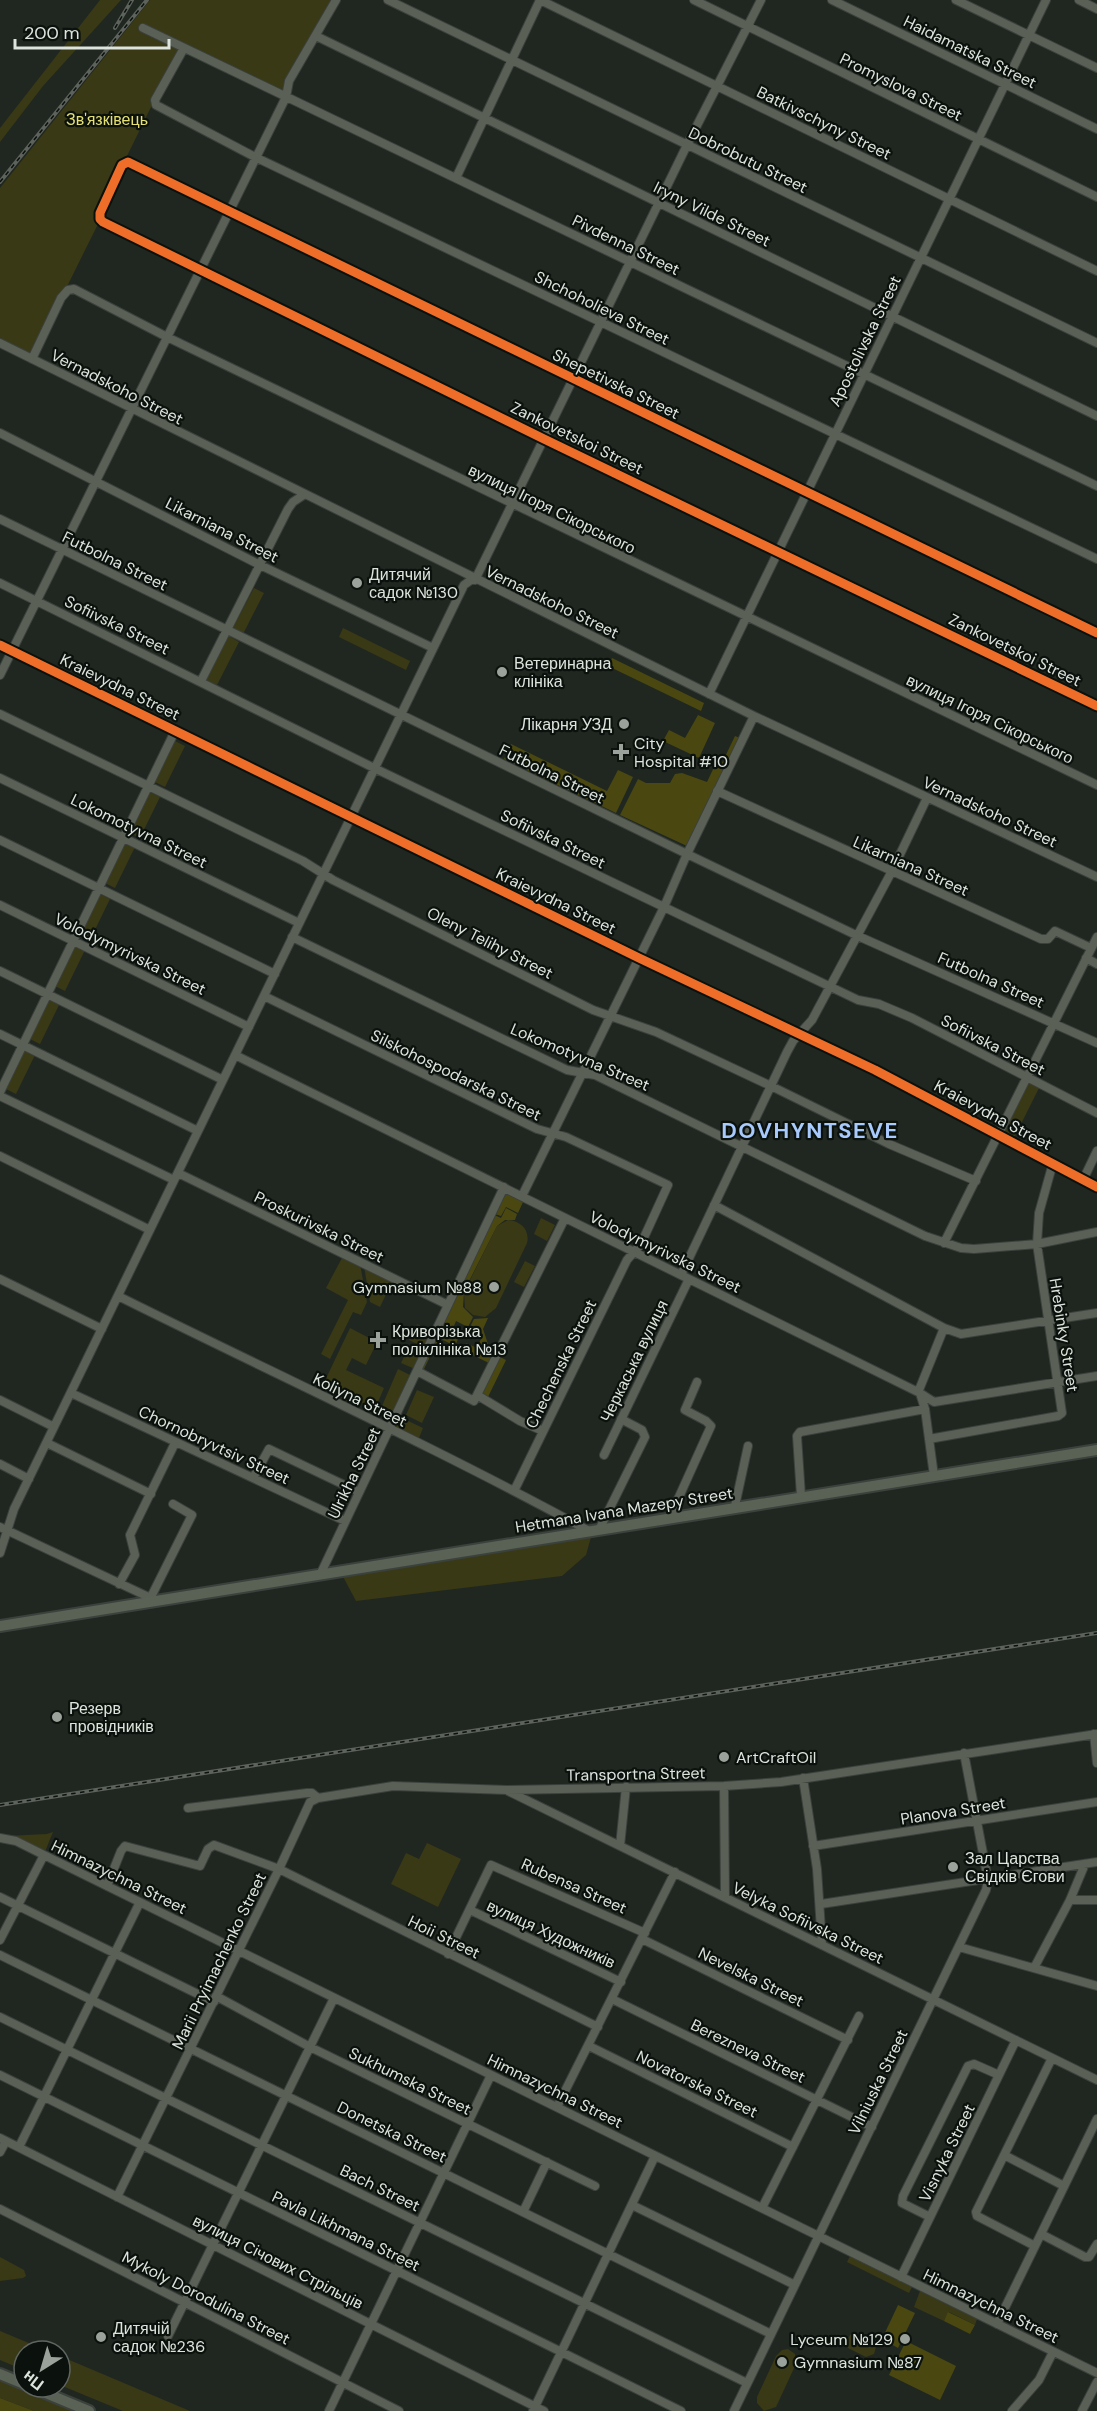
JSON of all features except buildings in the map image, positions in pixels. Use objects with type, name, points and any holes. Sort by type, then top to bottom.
[{"type":"main road","name":"Hetmana Ivana Mazepy Street","points":[[0,1626],[153,1599],[320,1575],[669,1519],[735,1506],[1097,1450]]},
{"type":"main road","points":[[60,2399],[89,2411]]},
{"type":"street","points":[[0,675],[286,97],[289,81],[336,0]]},
{"type":"street","name":"Dobrobutu Street","points":[[388,0],[1097,344]]},
{"type":"street","points":[[456,178],[540,0]]},
{"type":"street","name":"Batkivschyny Street","points":[[540,0],[1097,271]]},
{"type":"street","name":"Promyslova Street","points":[[694,0],[1097,197]]},
{"type":"street","points":[[0,1553],[3,1529],[47,1443],[374,768],[464,585],[475,580],[602,323],[658,202],[761,0]]},
{"type":"street","name":"Haidamatska Street","points":[[832,0],[1097,129]]},
{"type":"street","points":[[956,0],[1097,68]]},
{"type":"street","name":"Apostolivska Street","points":[[709,694],[1046,0]]},
{"type":"street","points":[[1079,0],[1097,9]]},
{"type":"street","name":"Pivdenna Street","points":[[142,28],[1097,486]]},
{"type":"street","name":"Iryny Vilde Street","points":[[316,36],[1097,416]]},
{"type":"street","name":"Shchoholieva Street","points":[[183,48],[154,102],[255,157],[1097,559]]},
{"type":"street","name":"Shepetivska Street","points":[[122,165],[128,162],[1097,633]]},
{"type":"street","name":"Zankovetskoi Street","points":[[122,165],[100,213],[100,219],[544,439],[1097,706]]},
{"type":"street","name":"вулиця Ігоря Сікорського","points":[[32,359],[62,298],[72,288],[167,337],[512,505],[1097,785]]},
{"type":"street","name":"Vernadskoho Street","points":[[0,343],[459,570],[475,580],[754,716],[1097,877]]},
{"type":"street","name":"Likarniana Street","points":[[0,433],[260,565],[433,648]]},
{"type":"street","points":[[201,681],[288,509],[293,502],[305,494]]},
{"type":"street","name":"Futbolna Street","points":[[0,519],[400,716],[858,936],[1097,1043]]},
{"type":"street","name":"Sofiivska Street","points":[[0,583],[374,768],[858,1000],[879,1004],[912,1018],[1097,1113]]},
{"type":"street","name":"Kraievydna Street","points":[[0,645],[639,958],[875,1070],[1097,1187]]},
{"type":"street","name":"Oleny Telihy Street","points":[[0,714],[148,785],[324,873],[343,885],[610,1017],[656,1032],[889,1144],[976,1181]]},
{"type":"street","points":[[522,1197],[664,907],[754,716]]},
{"type":"street","points":[[0,1094],[175,731]]},
{"type":"street","name":"Lokomotyvna Street","points":[[0,778],[299,923]]},
{"type":"street","name":"Likarniana Street","points":[[717,791],[1041,939],[1048,939],[1055,931],[1091,948]]},
{"type":"street","name":"Черкаська вулиця","points":[[604,1455],[685,1277],[714,1205],[787,1053],[799,1034],[812,1020],[892,871],[927,798]]},
{"type":"street","points":[[0,840],[275,974]]},
{"type":"street","name":"Volodymyrivska Street","points":[[0,905],[249,1027]]},
{"type":"street","name":"Lokomotyvna Street","points":[[292,937],[567,1070],[595,1076],[913,1231],[944,1243],[974,1249],[1037,1244],[1097,1232]]},
{"type":"street","points":[[944,1243],[1097,937]]},
{"type":"street","points":[[1086,958],[1097,964]]},
{"type":"street","points":[[0,971],[223,1080]]},
{"type":"street","name":"Silskohospodarska Street","points":[[264,996],[537,1129],[566,1137],[668,1185],[635,1252]]},
{"type":"street","points":[[0,1034],[198,1131]]},
{"type":"street","name":"Volodymyrivska Street","points":[[235,1055],[920,1393],[934,1402],[1097,1376]]},
{"type":"street","name":"Proskurivska Street","points":[[0,1094],[448,1305]]},
{"type":"street","points":[[1083,1180],[1097,1151]]},
{"type":"street","points":[[0,1156],[150,1230]]},
{"type":"street","name":"Hrebinky Street","points":[[929,1439],[1062,1413],[1037,1244],[1039,1214],[1053,1163]]},
{"type":"street","name":"Ulrikha Street","points":[[320,1575],[504,1187]]},
{"type":"street","points":[[714,1205],[944,1328],[961,1334],[1097,1313]]},
{"type":"street","points":[[417,1371],[474,1401],[565,1218]]},
{"type":"street","name":"Chechenska Street","points":[[514,1491],[627,1260],[635,1252]]},
{"type":"street","points":[[0,1279],[102,1329]]},
{"type":"street","name":"Koliyna Street","points":[[118,1296],[594,1530]]},
{"type":"street","points":[[934,1476],[925,1409],[919,1390],[944,1328]]},
{"type":"street","points":[[669,1519],[711,1426],[685,1410],[697,1382]]},
{"type":"street","name":"Chornobryvtsiv Street","points":[[71,1393],[345,1521]]},
{"type":"street","points":[[477,1395],[520,1421],[543,1431]]},
{"type":"street","points":[[0,1400],[54,1427]]},
{"type":"street","points":[[801,1496],[797,1436],[800,1432],[925,1409]]},
{"type":"street","points":[[594,1530],[645,1437],[642,1430],[621,1419]]},
{"type":"street","points":[[47,1443],[151,1494]]},
{"type":"street","points":[[119,1584],[135,1556],[130,1534],[175,1443]]},
{"type":"street","points":[[735,1506],[748,1446]]},
{"type":"street","points":[[253,1478],[269,1449],[359,1492]]},
{"type":"street","points":[[0,1464],[29,1479]]},
{"type":"street","points":[[3,1529],[153,1599],[192,1515],[173,1504]]},
{"type":"street","points":[[1095,1734],[1097,1762]]},
{"type":"street","name":"Transportna Street","points":[[188,1808],[307,1793],[312,1793],[318,1798],[393,1786],[507,1790],[626,1786],[724,1786],[803,1778],[1095,1734]]},
{"type":"street","points":[[964,1753],[988,1880]]},
{"type":"street","points":[[803,1778],[821,1904],[822,1945]]},
{"type":"street","points":[[620,1846],[626,1786]]},
{"type":"street","points":[[724,1786],[725,1897]]},
{"type":"street","name":"Velyka Sofiivska Street","points":[[507,1790],[1097,2079]]},
{"type":"street","points":[[279,1869],[310,1802],[318,1798]]},
{"type":"street","name":"Planova Street","points":[[813,1846],[1097,1802]]},
{"type":"street","name":"Himnazychna Street","points":[[0,1838],[16,1842],[44,1855],[1097,2373]]},
{"type":"street","name":"Marii Pryimachenko Street","points":[[107,1886],[120,1851],[128,1845],[200,1866],[208,1849],[214,1845],[279,1869],[117,2197]]},
{"type":"street","points":[[0,1940],[44,1855]]},
{"type":"street","points":[[821,1904],[1097,1862]]},
{"type":"street","name":"Rubensa Street","points":[[470,1910],[491,1864],[644,1936]]},
{"type":"street","points":[[1034,1968],[1070,1900],[1085,1864]]},
{"type":"street","name":"Hoii Street","points":[[279,1869],[598,2027]]},
{"type":"street","points":[[557,2108],[675,1872]]},
{"type":"street","name":"Vilniuska Street","points":[[734,2411],[959,1947],[986,1890],[988,1880]]},
{"type":"street","name":"Sukhumska Street","points":[[0,1897],[215,1999],[595,2186]]},
{"type":"street","points":[[1070,1900],[1097,1900]]},
{"type":"street","points":[[19,2147],[140,1902]]},
{"type":"street","points":[[448,1954],[470,1910]]},
{"type":"street","name":"вулиця Художників","points":[[470,1910],[621,1982]]},
{"type":"street","name":"Nevelska Street","points":[[644,1936],[848,2040]]},
{"type":"street","points":[[959,1947],[1097,1986]]},
{"type":"street","name":"Donetska Street","points":[[0,1955],[771,2334]]},
{"type":"street","points":[[168,2336],[334,1998]]},
{"type":"street","name":"Berezneva Street","points":[[612,1999],[872,2127]]},
{"type":"street","points":[[762,2208],[859,2016]]},
{"type":"street","name":"Bach Street","points":[[0,2017],[747,2383]]},
{"type":"street","name":"Visnyka Street","points":[[901,2277],[1016,2040]]},
{"type":"street","name":"Novatorska Street","points":[[589,2046],[793,2147]]},
{"type":"street","points":[[1035,2246],[976,2215],[1052,2058]]},
{"type":"street","points":[[930,2217],[902,2202],[903,2196],[968,2066],[974,2064],[999,2075]]},
{"type":"street","name":"Pavla Likhmana Street","points":[[0,2075],[681,2411]]},
{"type":"street","points":[[329,2411],[491,2075]]},
{"type":"street","points":[[997,2324],[1097,2119]]},
{"type":"street","points":[[0,2152],[3,2140]]},
{"type":"street","name":"вулиця Січових Стрільців","points":[[3,2140],[371,2324],[534,2409],[544,2411]]},
{"type":"street","points":[[534,2409],[655,2156]]},
{"type":"street","points":[[1004,2156],[1065,2186]]},
{"type":"street","points":[[523,2212],[547,2162]]},
{"type":"street","points":[[632,2205],[795,2285]]},
{"type":"street","name":"Mykoly Dorodulina Street","points":[[0,2209],[399,2411]]},
{"type":"street","points":[[1041,2234],[1085,2257],[1089,2257],[1097,2244]]},
{"type":"street","points":[[1012,2411],[1039,2380],[1053,2352]]},
{"type":"street","points":[[1082,2411],[1097,2382]]},
{"type":"green space","points":[[100,0],[121,0],[43,86],[0,142],[0,128]]},
{"type":"green space","name":"Зв'язківець","points":[[150,0],[333,0],[282,92],[183,48],[99,213],[99,222],[32,357],[0,341],[0,188]]},
{"type":"green space","points":[[254,588],[264,593],[243,634],[233,628]]},
{"type":"green space","points":[[343,628],[410,661],[406,670],[339,637]]},
{"type":"green space","points":[[229,636],[239,642],[217,685],[206,680]]},
{"type":"green space","points":[[175,741],[185,746],[165,787],[155,782]]},
{"type":"green space","points":[[150,792],[160,797],[140,838],[130,833]]},
{"type":"green space","points":[[125,842],[135,847],[115,888],[105,883]]},
{"type":"green space","points":[[100,894],[110,899],[90,940],[80,936]]},
{"type":"green space","points":[[75,945],[85,950],[65,991],[55,986]]},
{"type":"green space","points":[[50,998],[60,1003],[40,1044],[30,1039]]},
{"type":"green space","points":[[26,1048],[36,1053],[16,1094],[6,1089]]},
{"type":"green space","points":[[1030,1081],[1040,1086],[1014,1138],[1003,1132]]},
{"type":"green space","points":[[541,1218],[555,1225],[547,1241],[534,1234]]},
{"type":"green space","points":[[508,1220],[524,1227],[528,1238],[527,1243],[496,1308],[485,1317],[473,1315],[465,1308],[464,1292],[497,1226]]},
{"type":"green space","points":[[343,1256],[360,1264],[367,1302],[361,1315],[353,1312],[330,1359],[321,1354],[348,1300],[326,1288]]},
{"type":"green space","points":[[525,1261],[535,1266],[524,1287],[514,1282]]},
{"type":"green space","points":[[364,1266],[393,1280],[380,1307],[370,1302]]},
{"type":"green space","points":[[417,1324],[433,1332],[425,1348],[409,1340]]},
{"type":"green space","points":[[350,1328],[377,1342],[366,1365],[352,1358],[346,1370],[384,1388],[375,1409],[361,1402],[359,1407],[321,1389]]},
{"type":"green space","points":[[410,1345],[424,1351],[415,1369],[401,1363]]},
{"type":"green space","points":[[398,1369],[412,1376],[396,1412],[382,1406]]},
{"type":"green space","points":[[417,1390],[434,1397],[422,1423],[406,1415]]},
{"type":"green space","points":[[400,1417],[423,1428],[419,1438],[395,1427]]},
{"type":"green space","points":[[593,1530],[586,1555],[562,1576],[356,1601],[340,1571]]},
{"type":"green space","points":[[53,1832],[44,1854],[5,1836],[47,1834]]},
{"type":"green space","points":[[427,1843],[461,1859],[438,1907],[391,1884],[406,1853],[419,1859]]},
{"type":"green space","points":[[850,2256],[912,2287],[909,2293],[847,2262]]},
{"type":"green space","points":[[0,2257],[24,2270],[26,2276],[0,2281]]},
{"type":"green space","points":[[920,2291],[977,2319],[975,2325],[949,2312],[944,2321],[914,2307]]},
{"type":"green space","points":[[0,2331],[19,2339],[12,2339],[12,2365],[0,2360]]},
{"type":"green space","points":[[851,2334],[872,2341],[876,2347],[874,2354],[866,2357],[848,2348],[846,2341]]},
{"type":"green space","points":[[788,2349],[795,2354],[795,2366],[776,2407],[764,2411],[757,2403],[757,2397],[776,2356],[782,2350]]},
{"type":"green space","points":[[72,2361],[190,2411],[123,2411],[72,2390]]},
{"type":"green space","points":[[0,2380],[12,2385],[12,2399],[46,2399],[75,2411],[34,2411],[0,2398]]},
{"type":"shaded area","points":[[612,658],[704,703],[701,711],[608,666]]},
{"type":"shaded area","points":[[698,715],[715,723],[699,758],[663,741],[669,730],[685,738]]},
{"type":"shaded area","points":[[735,736],[740,738],[687,846],[620,815],[638,779],[646,783],[670,783],[675,774],[682,773],[707,782],[716,763],[721,765]]},
{"type":"shaded area","points":[[511,744],[607,791],[618,770],[633,777],[616,813],[504,759]]},
{"type":"shaded area","points":[[505,1193],[523,1202],[518,1213],[506,1207],[501,1216],[495,1214]]},
{"type":"shaded area","points":[[506,1208],[517,1214],[515,1220],[505,1220],[497,1226],[464,1291],[463,1307],[473,1317],[468,1327],[456,1321],[450,1335],[458,1339],[455,1346],[439,1338],[423,1371],[421,1369],[494,1215],[501,1218]]},
{"type":"shaded area","points":[[488,1318],[483,1329],[492,1356],[489,1363],[462,1350],[466,1343],[477,1348],[483,1334],[470,1327],[474,1319]]},
{"type":"shaded area","points":[[498,1356],[506,1360],[488,1397],[479,1393]]},
{"type":"shaded area","points":[[898,2305],[915,2313],[898,2348],[882,2339]]},
{"type":"shaded area","points":[[948,2312],[975,2325],[970,2334],[944,2321]]},
{"type":"shaded area","points":[[906,2341],[956,2366],[940,2400],[889,2375]]},
{"type":"shaded area","points":[[0,2398],[34,2411],[0,2411]]},
{"type":"railway","points":[[115,28],[132,0]]},
{"type":"railway","points":[[0,182],[147,0]]},
{"type":"railway","points":[[0,1805],[1097,1633]]},
{"type":"cycle path","points":[[1097,633],[128,162],[122,165],[100,213],[100,219],[103,222],[544,439],[1097,706]]},
{"type":"cycle path","points":[[0,645],[639,958],[875,1070],[1097,1187]]},
{"type":"place","name":"Дитячий садок №130","points":[[357,583]]},
{"type":"place","name":"Ветеринарна клініка","points":[[502,672]]},
{"type":"place","name":"Лікарня УЗД","points":[[624,724]]},
{"type":"place","name":"City Hospital #10","points":[[621,752]]},
{"type":"place","name":"Gymnasium №88","points":[[494,1287]]},
{"type":"place","name":"Криворізька поліклініка №13","points":[[378,1340]]},
{"type":"place","name":"Резерв провідників","points":[[57,1717]]},
{"type":"place","name":"ArtCraftOil","points":[[724,1757]]},
{"type":"place","name":"Зал Царства Свідків Єгови","points":[[953,1867]]},
{"type":"place","name":"Дитячій садок №236","points":[[101,2337]]},
{"type":"place","name":"Lyceum №129","points":[[905,2339]]},
{"type":"place","name":"Gymnasium №87","points":[[782,2362]]},
{"type":"district","name":"DOVHYNTSEVE","points":[[810,1130]]}]
